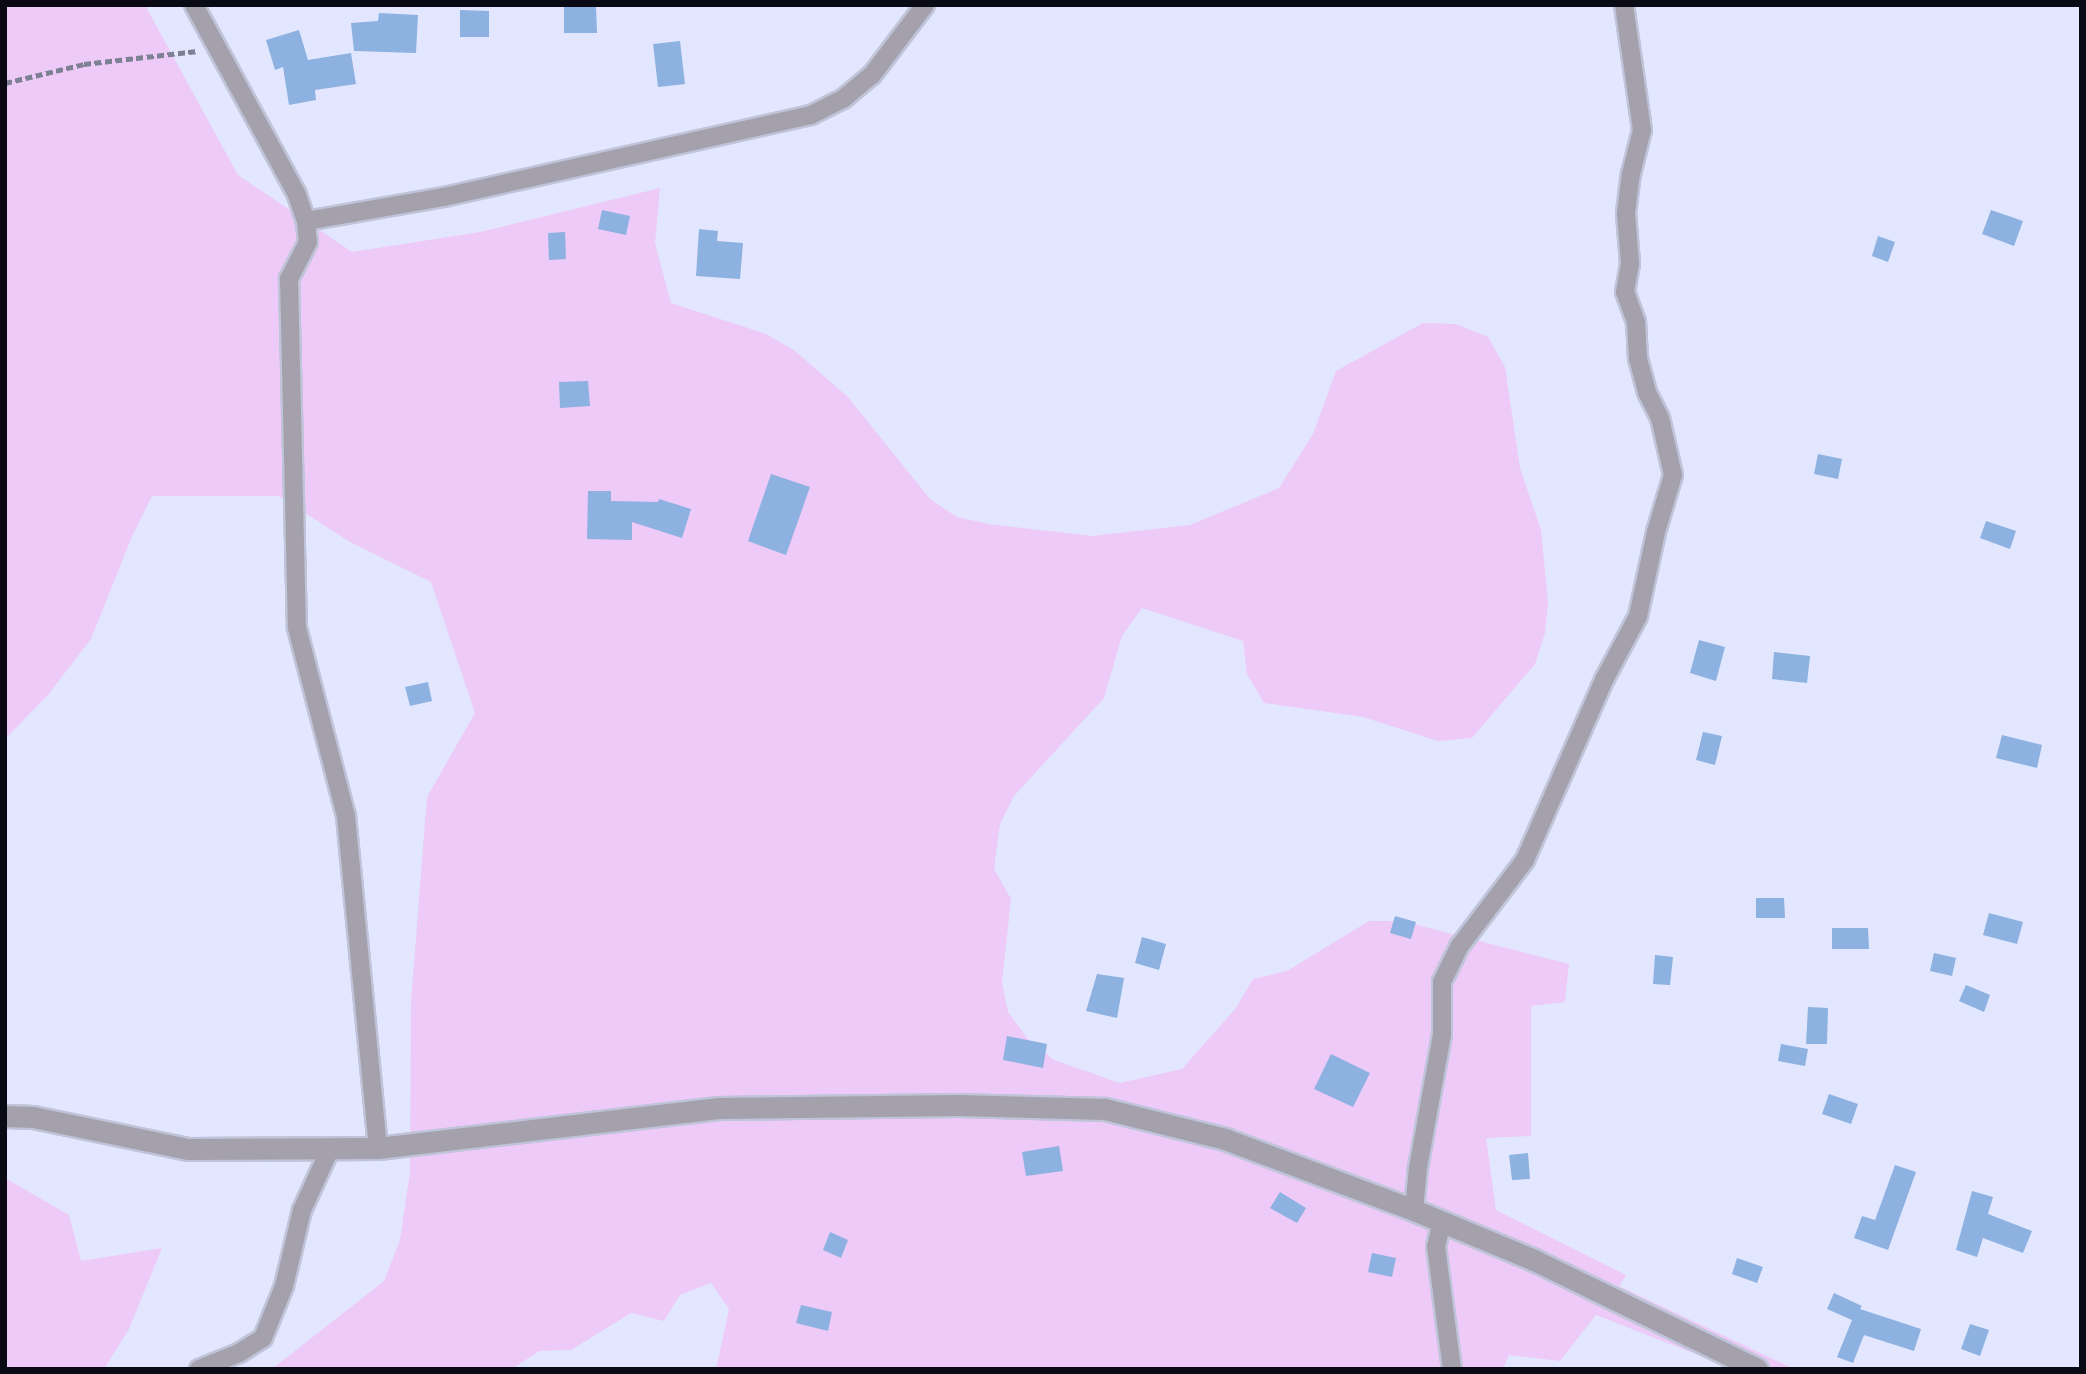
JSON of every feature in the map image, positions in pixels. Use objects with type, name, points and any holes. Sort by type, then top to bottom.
[{"type":"street","points":[[194,5],[297,195],[306,221],[308,242],[289,279],[297,628],[346,816],[378,1148]]},
{"type":"street","points":[[306,221],[444,197],[811,115],[843,99],[872,75],[925,5]]},
{"type":"street","points":[[1414,1210],[1418,1168],[1442,1035],[1442,982],[1459,947],[1525,860],[1604,680],[1638,616],[1656,532],[1673,475],[1660,418],[1647,392],[1638,359],[1636,322],[1625,292],[1630,263],[1626,213],[1631,174],[1642,131],[1624,5]]},
{"type":"street","points":[[5,1116],[33,1117],[188,1149],[330,1149],[378,1148],[719,1108],[959,1105],[1090,1107],[1119,1111],[1226,1139],[1442,1221],[1522,1255],[1757,1369]]},
{"type":"street","points":[[199,1369],[239,1353],[263,1338],[284,1286],[302,1210],[330,1149]]},
{"type":"street","points":[[1442,1221],[1436,1246],[1452,1369]]},
{"type":"path","points":[[5,83],[83,64],[218,49]]},
{"type":"shaded area","points":[[5,5],[145,5],[238,175],[352,252],[480,232],[660,188],[655,243],[671,303],[766,334],[795,351],[848,397],[930,499],[957,517],[989,524],[1092,536],[1190,525],[1279,488],[1313,434],[1336,371],[1423,323],[1456,324],[1488,337],[1505,367],[1520,468],[1541,530],[1548,602],[1545,633],[1535,664],[1472,738],[1438,741],[1363,717],[1264,703],[1247,674],[1243,641],[1142,608],[1122,636],[1104,698],[1014,796],[1000,824],[994,869],[1011,899],[1002,982],[1008,1012],[1027,1038],[1054,1060],[1120,1083],[1182,1069],[1236,1008],[1253,979],[1287,971],[1369,921],[1402,921],[1569,964],[1565,1002],[1531,1006],[1531,1136],[1486,1138],[1496,1210],[1626,1275],[1619,1286],[1794,1369],[1734,1369],[1596,1315],[1560,1361],[1509,1355],[1503,1369],[716,1369],[729,1309],[711,1283],[680,1295],[664,1321],[631,1313],[571,1350],[539,1351],[512,1369],[272,1369],[384,1281],[400,1240],[410,1172],[411,1001],[427,797],[475,713],[431,582],[350,542],[279,496],[152,496],[131,539],[91,639],[48,695],[5,739]]},
{"type":"shaded area","points":[[5,1178],[69,1215],[81,1261],[162,1248],[129,1329],[104,1369],[5,1369]]},
{"type":"building","points":[[596,6],[597,33],[564,33],[564,7]]},
{"type":"building","points":[[460,10],[489,11],[489,37],[460,37]]},
{"type":"building","points":[[379,13],[418,15],[416,53],[354,51],[351,23],[378,21]]},
{"type":"building","points":[[299,30],[308,60],[351,53],[356,84],[315,90],[316,100],[289,105],[283,67],[275,70],[266,40]]},
{"type":"building","points":[[680,41],[685,84],[658,87],[653,44]]},
{"type":"building","points":[[602,210],[630,216],[626,235],[598,229]]},
{"type":"building","points":[[1991,210],[2023,221],[2014,246],[1982,234]]},
{"type":"building","points":[[699,229],[718,231],[717,241],[743,243],[740,279],[696,276]]},
{"type":"building","points":[[565,232],[566,259],[549,260],[548,233]]},
{"type":"building","points":[[1878,236],[1895,242],[1888,262],[1872,256]]},
{"type":"building","points":[[588,381],[590,406],[560,408],[559,382]]},
{"type":"building","points":[[1818,454],[1842,459],[1838,479],[1814,474]]},
{"type":"building","points":[[771,474],[810,487],[786,555],[748,541]]},
{"type":"building","points":[[588,491],[611,491],[611,501],[658,502],[659,499],[691,509],[682,538],[632,522],[632,540],[587,539]]},
{"type":"building","points":[[1986,521],[2016,531],[2010,549],[1980,538]]},
{"type":"building","points":[[1699,640],[1725,647],[1716,681],[1690,673]]},
{"type":"building","points":[[1774,652],[1810,656],[1807,683],[1772,679]]},
{"type":"building","points":[[428,682],[432,701],[410,706],[405,687]]},
{"type":"building","points":[[1703,732],[1722,736],[1715,765],[1696,760]]},
{"type":"building","points":[[2002,735],[2042,745],[2037,768],[1996,758]]},
{"type":"building","points":[[1756,898],[1784,898],[1785,918],[1756,918]]},
{"type":"building","points":[[1989,913],[2023,922],[2017,944],[1983,935]]},
{"type":"building","points":[[1395,916],[1416,922],[1411,939],[1390,933]]},
{"type":"building","points":[[1832,928],[1868,928],[1869,949],[1832,949]]},
{"type":"building","points":[[1142,937],[1166,944],[1159,970],[1135,963]]},
{"type":"building","points":[[1934,953],[1956,958],[1952,976],[1930,971]]},
{"type":"building","points":[[1655,955],[1673,957],[1670,985],[1653,984]]},
{"type":"building","points":[[1097,974],[1124,978],[1117,1018],[1086,1011]]},
{"type":"building","points":[[1966,985],[1990,995],[1984,1012],[1959,1001]]},
{"type":"building","points":[[1808,1007],[1828,1008],[1827,1044],[1806,1044]]},
{"type":"building","points":[[1007,1036],[1047,1044],[1043,1068],[1003,1060]]},
{"type":"building","points":[[1781,1044],[1808,1049],[1805,1066],[1778,1061]]},
{"type":"building","points":[[1331,1054],[1370,1073],[1353,1107],[1314,1089]]},
{"type":"building","points":[[1829,1094],[1858,1104],[1851,1124],[1822,1114]]},
{"type":"building","points":[[1059,1146],[1063,1171],[1026,1176],[1022,1152]]},
{"type":"building","points":[[1528,1153],[1530,1179],[1512,1180],[1509,1155]]},
{"type":"building","points":[[1895,1165],[1916,1172],[1888,1250],[1854,1238],[1862,1216],[1875,1220]]},
{"type":"building","points":[[1972,1191],[1993,1197],[1988,1214],[2032,1231],[2023,1253],[1983,1238],[1977,1257],[1956,1250]]},
{"type":"building","points":[[1280,1192],[1306,1208],[1297,1223],[1270,1208]]},
{"type":"building","points":[[830,1232],[848,1240],[841,1258],[823,1250]]},
{"type":"building","points":[[1372,1253],[1396,1258],[1392,1277],[1368,1272]]},
{"type":"building","points":[[1737,1258],[1763,1267],[1757,1283],[1732,1274]]},
{"type":"building","points":[[1834,1293],[1862,1306],[1860,1309],[1921,1329],[1914,1351],[1864,1335],[1853,1363],[1837,1357],[1852,1320],[1827,1309]]},
{"type":"building","points":[[801,1305],[832,1312],[828,1331],[796,1323]]},
{"type":"building","points":[[1970,1324],[1989,1330],[1980,1356],[1961,1349]]}]
